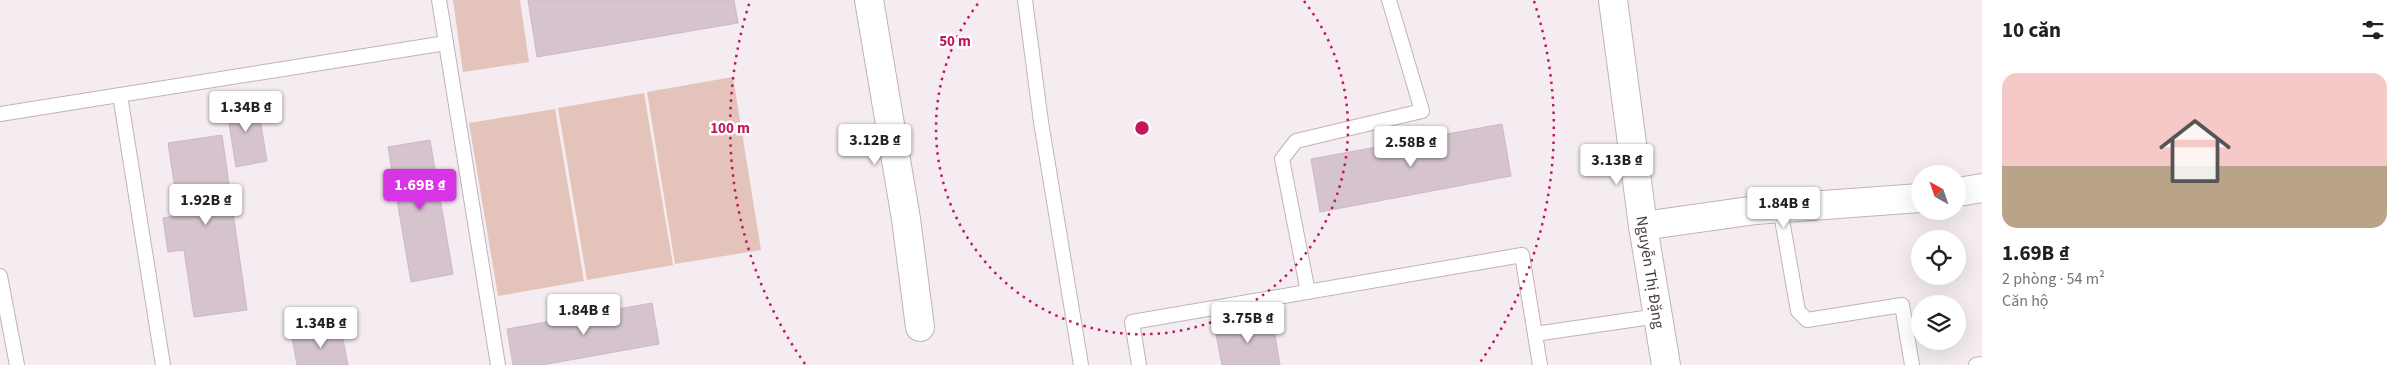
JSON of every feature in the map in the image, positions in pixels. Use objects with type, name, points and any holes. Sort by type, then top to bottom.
[{"type":"street","points":[[870,0],[906,219],[920,327]]},
{"type":"street","name":"Nguyễn Thị Đặng","points":[[1613,0],[1643,226],[1666,365]]},
{"type":"street","points":[[1966,191],[1982,188]]},
{"type":"street","points":[[1643,226],[1780,208],[1911,199]]},
{"type":"lane","points":[[439,0],[498,365]]},
{"type":"lane","points":[[1025,0],[1041,122],[1081,365]]},
{"type":"lane","points":[[1308,292],[1282,159],[1296,141],[1422,111],[1390,0]]},
{"type":"lane","points":[[0,114],[446,43]]},
{"type":"lane","points":[[120,95],[163,365]]},
{"type":"lane","points":[[1780,208],[1798,311],[1807,320],[1902,305],[1912,365]]},
{"type":"lane","points":[[1139,365],[1132,322],[1522,255],[1540,365]]},
{"type":"lane","points":[[0,275],[17,365]]},
{"type":"lane","points":[[1535,334],[1658,316]]},
{"type":"lane","points":[[1976,365],[1982,364]]},
{"type":"shaded area","points":[[453,0],[520,0],[529,62],[463,72]]},
{"type":"shaded area","points":[[733,77],[761,250],[675,264],[647,92]]},
{"type":"shaded area","points":[[644,93],[673,265],[587,280],[558,108]]},
{"type":"shaded area","points":[[555,109],[584,281],[498,296],[469,123]]},
{"type":"building","points":[[528,0],[734,0],[738,23],[537,57]]},
{"type":"building","points":[[257,100],[267,161],[236,167],[226,105]]},
{"type":"building","points":[[1502,124],[1511,176],[1320,212],[1311,159]]},
{"type":"building","points":[[222,135],[247,310],[194,317],[184,250],[168,252],[163,218],[179,215],[168,143]]},
{"type":"building","points":[[430,140],[453,274],[411,282],[388,147]]},
{"type":"building","points":[[652,303],[659,344],[542,365],[513,365],[507,329]]},
{"type":"building","points":[[1272,318],[1280,365],[1222,365],[1215,329]]},
{"type":"building","points":[[341,329],[348,365],[297,365],[292,338]]}]
